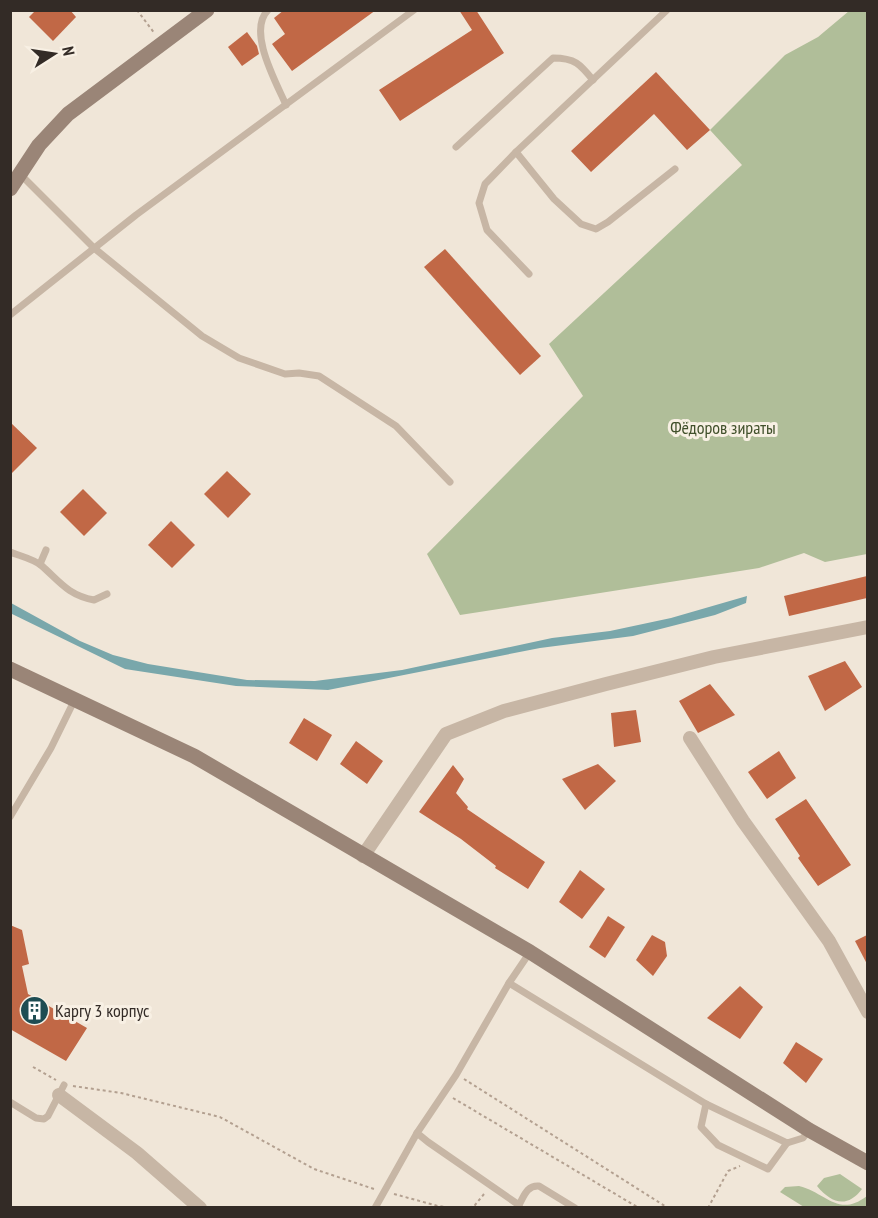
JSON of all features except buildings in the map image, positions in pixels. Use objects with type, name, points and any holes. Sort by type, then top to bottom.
[{"type":"street","points":[[10,189],[39,145],[68,114],[207,10]]},
{"type":"street","points":[[363,856],[446,734],[504,711],[606,684],[714,657],[867,627]]},
{"type":"street","points":[[10,669],[194,756],[530,952],[809,1130],[867,1163]]},
{"type":"street","points":[[690,738],[743,821],[829,941],[867,1012]]},
{"type":"street","points":[[62,1090],[200,1208]]},
{"type":"lane","points":[[268,10],[260,24],[261,38],[267,61],[286,105]]},
{"type":"lane","points":[[10,315],[94,248],[414,10]]},
{"type":"lane","points":[[529,274],[487,231],[479,203],[485,184],[667,10]]},
{"type":"lane","points":[[456,147],[554,58],[567,58],[580,64],[593,80]]},
{"type":"lane","points":[[516,152],[554,199],[581,224],[596,228],[608,222],[675,169]]},
{"type":"lane","points":[[20,174],[94,248],[202,336],[239,358],[285,374],[299,373],[318,376],[396,426],[450,482]]},
{"type":"lane","points":[[40,564],[46,550]]},
{"type":"lane","points":[[10,552],[40,564],[54,580],[74,594],[94,600],[107,594]]},
{"type":"lane","points":[[10,817],[51,748],[75,699]]},
{"type":"lane","points":[[375,1208],[417,1133],[445,1093],[509,983],[530,952]]},
{"type":"lane","points":[[509,983],[706,1104],[787,1143]]},
{"type":"lane","points":[[10,1102],[36,1118],[44,1119],[48,1116],[62,1090]]},
{"type":"lane","points":[[706,1104],[701,1127],[718,1146],[768,1169],[787,1143],[803,1138],[809,1130]]},
{"type":"lane","points":[[417,1133],[518,1206],[528,1189],[539,1186],[575,1208]]},
{"type":"path","points":[[138,10],[162,43]]},
{"type":"path","points":[[33,1067],[62,1090],[121,1093],[220,1117],[314,1169],[384,1192],[455,1208]]},
{"type":"path","points":[[456,1075],[668,1208]]},
{"type":"path","points":[[445,1093],[639,1208]]},
{"type":"path","points":[[708,1208],[728,1171],[751,1161]]},
{"type":"path","points":[[469,1208],[482,1197],[488,1184]]},
{"type":"green space","name":"Фёдоров зираты","points":[[849,11],[868,11],[867,554],[825,562],[804,553],[759,568],[460,615],[427,554],[583,396],[549,344],[742,165],[710,130],[785,55],[818,37]]},
{"type":"green space","points":[[840,1174],[862,1189],[851,1199],[845,1201],[833,1200],[817,1186],[824,1178]]},
{"type":"green space","points":[[799,1186],[840,1204],[848,1205],[867,1196],[867,1207],[804,1207],[780,1192],[785,1187]]},
{"type":"water","points":[[747,596],[746,603],[715,615],[633,636],[540,648],[328,690],[236,686],[125,669],[10,613],[11,603],[80,641],[113,655],[148,664],[247,680],[315,681],[402,670],[552,638],[610,631],[671,618]]},
{"type":"place","name":"Каргу 3 корпус","points":[[34,1011]]}]
